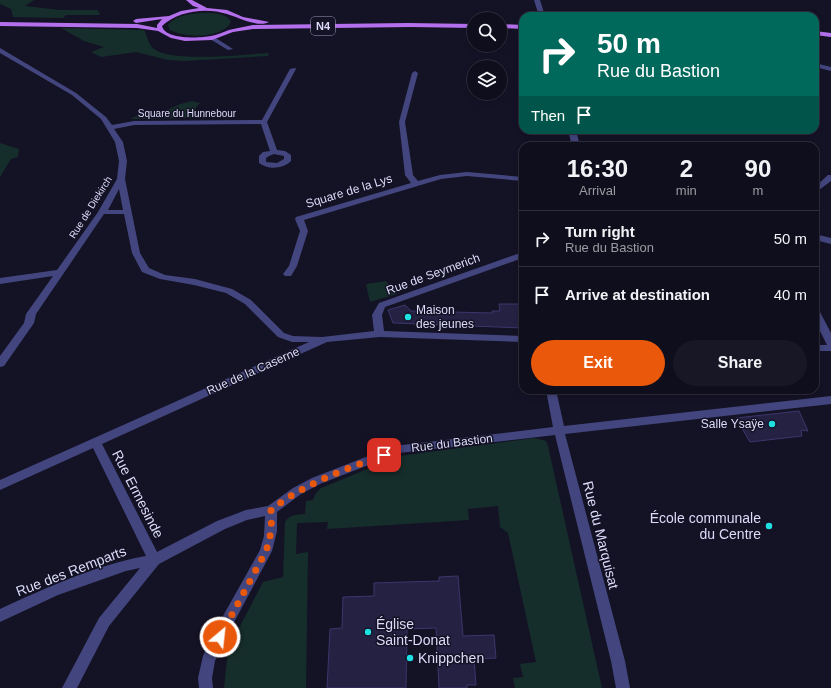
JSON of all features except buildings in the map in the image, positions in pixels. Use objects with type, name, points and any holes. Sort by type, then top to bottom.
[{"type":"main road","points":[[176,14],[186,6],[188,0],[206,10]]},
{"type":"main road","name":"N4","points":[[0,24],[141,21],[206,10],[226,11],[238,17],[266,22],[467,26]]},
{"type":"main road","points":[[160,30],[159,26],[168,17]]},
{"type":"main road","points":[[232,31],[240,22],[238,17]]},
{"type":"main road","name":"N4","points":[[0,20],[137,26],[160,30],[165,34],[179,38],[198,39],[212,38],[232,31],[262,27],[414,25]]},
{"type":"main road","points":[[507,26],[519,27]]},
{"type":"main road","points":[[819,30],[831,30]]},
{"type":"main road","points":[[819,34],[831,35]]},
{"type":"street","points":[[537,0],[541,12]]},
{"type":"street","points":[[212,38],[230,49]]},
{"type":"street","name":"Rue de Diekirch","points":[[0,50],[74,94],[104,118],[119,142],[123,160],[121,179],[102,212],[31,314],[29,324],[0,364]]},
{"type":"street","points":[[819,65],[831,69]]},
{"type":"street","points":[[274,152],[264,122],[293,69]]},
{"type":"street","name":"Square de la Lys","points":[[414,73],[402,122],[409,176],[416,184]]},
{"type":"street","name":"Square du Hunnebour","points":[[111,127],[134,123],[264,122]]},
{"type":"street","name":"Square de la Lys","points":[[288,274],[293,266],[304,231],[299,219],[440,177],[467,174],[519,179]]},
{"type":"street","points":[[819,188],[831,178]]},
{"type":"street","points":[[121,179],[136,253],[145,270],[163,277],[207,284],[229,291],[248,302],[281,335],[292,339],[325,339]]},
{"type":"street","points":[[102,212],[127,212]]},
{"type":"street","points":[[819,238],[831,241]]},
{"type":"street","name":"Rue de Seymerich","points":[[380,334],[376,314],[377,309],[382,305],[519,256]]},
{"type":"street","points":[[0,281],[61,272]]},
{"type":"street","points":[[819,320],[831,342]]},
{"type":"street","name":"Rue de la Caserne","points":[[0,485],[325,339],[380,334],[519,339]]},
{"type":"street","points":[[819,348],[831,348]]},
{"type":"street","name":"Rue du Marquisat","points":[[552,394],[559,431],[618,661],[623,688]]},
{"type":"street","name":"Rue du Bastion","points":[[154,560],[221,525],[246,514],[271,510],[297,491],[316,481],[398,449],[831,400]]},
{"type":"street","name":"Rue Ermesinde","points":[[95,442],[154,560]]},
{"type":"street","points":[[206,688],[205,678],[208,661],[266,551],[271,538],[271,510]]},
{"type":"street","points":[[69,688],[104,622],[154,560]]},
{"type":"street","name":"Rue des Remparts","points":[[0,616],[53,591],[126,565],[154,560]]},
{"type":"green space","points":[[0,0],[34,0],[25,6],[60,10],[97,10],[100,13],[99,15],[66,15],[63,18],[13,17],[11,9],[0,4]]},
{"type":"green space","points":[[201,13],[214,13],[226,16],[231,22],[220,32],[212,34],[185,35],[170,30],[168,25],[175,19]]},
{"type":"green space","points":[[61,28],[146,30],[144,30],[152,47],[160,52],[189,57],[269,53],[268,56],[184,61],[168,60],[136,52],[101,57],[91,52],[104,47],[84,41]]},
{"type":"green space","points":[[192,101],[200,103],[196,107],[194,118],[130,119],[149,110],[163,112],[180,104]]},
{"type":"green space","points":[[0,143],[19,149],[18,157],[11,159],[0,177]]},
{"type":"green space","points":[[386,281],[397,294],[370,302],[366,284]]},
{"type":"green space","points":[[534,438],[546,441],[548,446],[602,688],[515,688],[513,678],[523,677],[520,664],[536,662],[508,533],[500,527],[498,506],[468,509],[469,520],[327,529],[328,522],[297,523],[296,554],[308,552],[306,688],[224,688],[228,649],[263,582],[283,577],[285,522],[291,516],[305,514],[306,501],[313,500],[316,493],[321,488],[399,456]]},
{"type":"place","name":"Maison des jeunes","points":[[408,317]]},
{"type":"place","name":"Salle Ysaÿe","points":[[772,424]]},
{"type":"place","name":"École communale du Centre","points":[[769,526]]},
{"type":"place","name":"Église Saint-Donat","points":[[368,632]]},
{"type":"place","name":"Knippchen","points":[[410,658]]},
{"type":"route","points":[[220,637],[266,551],[271,538],[271,510],[283,500],[316,481],[384,455]]}]
